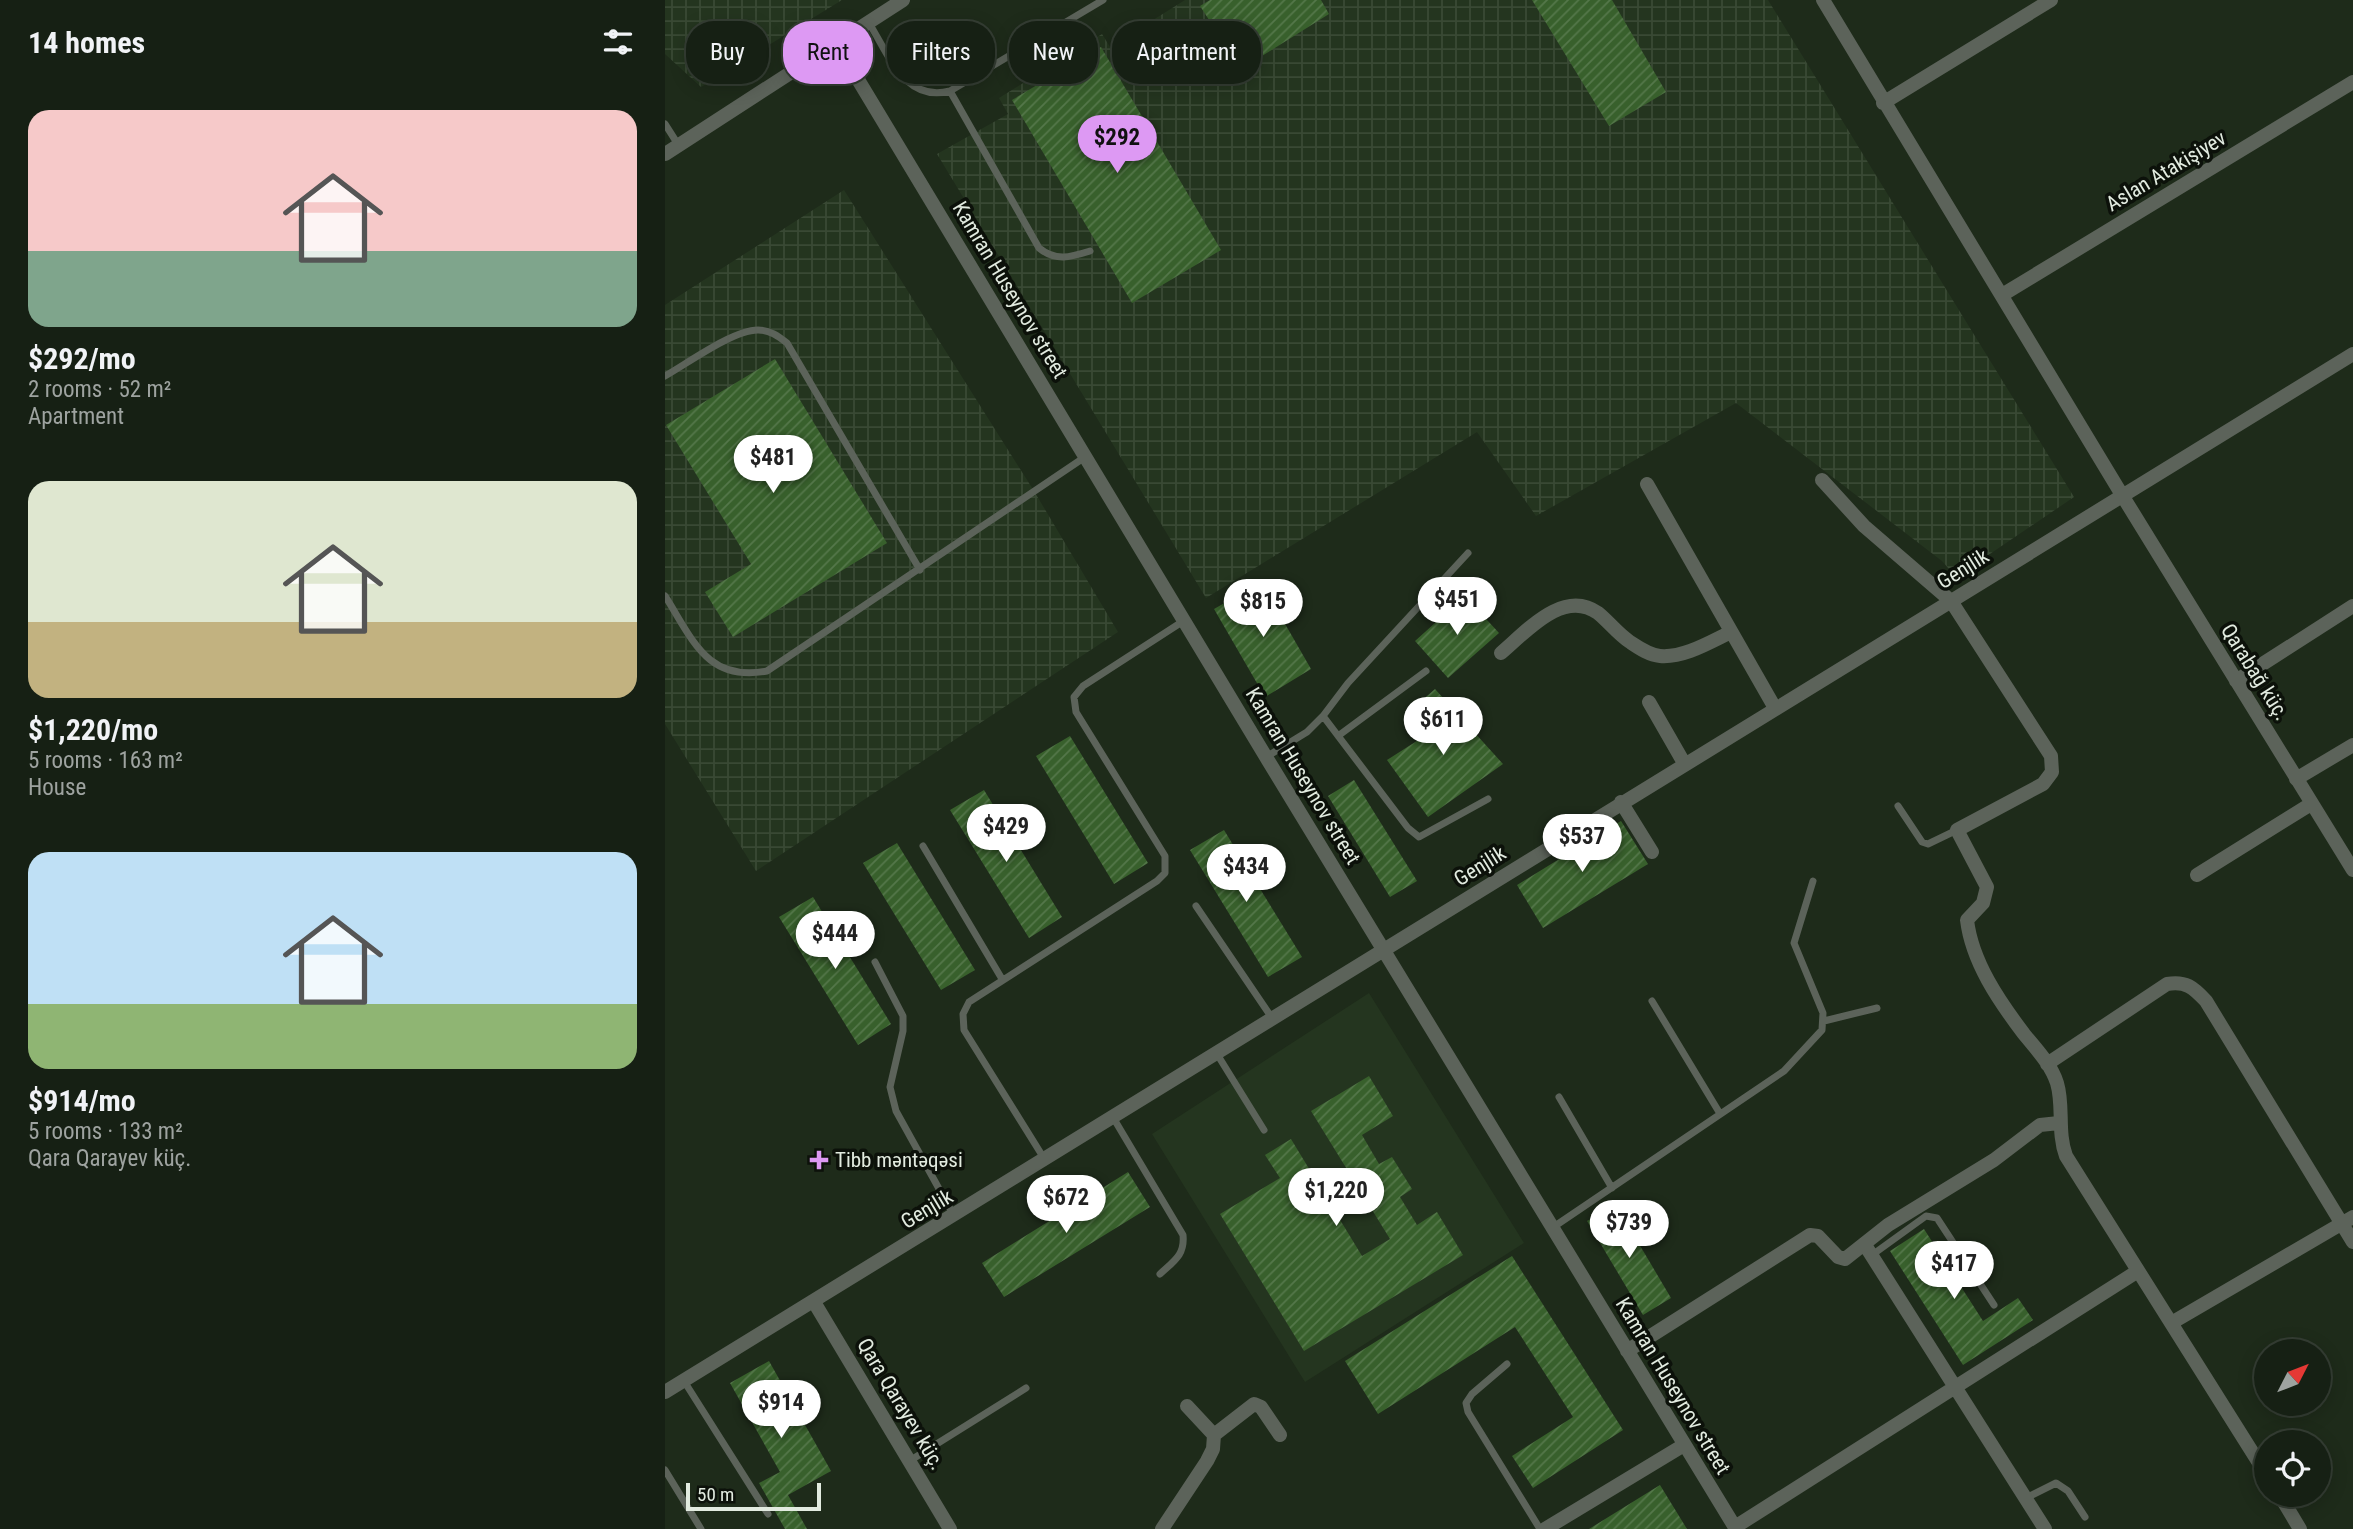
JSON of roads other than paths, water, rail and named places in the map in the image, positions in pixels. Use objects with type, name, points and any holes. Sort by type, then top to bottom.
[{"type":"street","name":"Qarabağ küç.","points":[[1823,0],[2122,495],[2353,870]]},
{"type":"street","points":[[1884,103],[2051,0]]},
{"type":"street","points":[[872,21],[898,1]]},
{"type":"street","points":[[665,155],[783,78]]},
{"type":"street","name":"Aslan Atakişiyev","points":[[2002,295],[2353,82]]},
{"type":"street","name":"Kamran Huseynov street","points":[[861,84],[1266,757],[1736,1528]]},
{"type":"street","name":"Genjlik","points":[[665,1392],[1114,1119],[1684,763],[2353,354]]},
{"type":"street","points":[[1822,480],[1864,526],[1951,601],[2051,756],[2052,772],[2042,784],[1957,830],[1987,887],[1983,903],[1967,920],[1974,947],[1993,990],[2047,1064],[2057,1083],[2060,1140],[2066,1156],[2254,1454]]},
{"type":"street","points":[[1647,484],[1775,708]]},
{"type":"street","points":[[1501,653],[1536,624],[1570,605],[1584,606],[1597,613],[1623,637],[1642,650],[1659,656],[1683,653],[1731,632]]},
{"type":"street","points":[[2236,681],[2353,606]]},
{"type":"street","points":[[1649,702],[1684,763]]},
{"type":"street","points":[[2296,779],[2353,745]]},
{"type":"street","points":[[1621,802],[1652,852]]},
{"type":"street","points":[[2197,875],[2311,804]]},
{"type":"street","points":[[2047,1064],[2167,984],[2182,982],[2194,988],[2206,1001],[2348,1221],[2353,1241]]},
{"type":"street","points":[[1627,1351],[1810,1236],[1818,1236],[1838,1257],[1845,1259],[1868,1250],[1888,1225],[1994,1160],[2040,1125],[2059,1123]]},
{"type":"street","points":[[2173,1322],[2348,1221]]},
{"type":"street","points":[[1868,1250],[1956,1387],[2040,1527]]},
{"type":"street","points":[[1736,1528],[2138,1271]]},
{"type":"street","name":"Qara Qarayev küç.","points":[[814,1302],[950,1529]]},
{"type":"street","points":[[1214,1434],[1254,1404],[1261,1407],[1280,1435]]},
{"type":"street","points":[[1162,1529],[1213,1449],[1214,1434],[1187,1406]]},
{"type":"street","points":[[1542,1529],[1684,1445]]},
{"type":"street","points":[[2287,1507],[2300,1529]]},
{"type":"lane","points":[[873,29],[909,85],[934,95],[950,91],[1103,0]]},
{"type":"lane","points":[[950,91],[1039,248],[1048,256],[1065,258],[1090,251]]},
{"type":"lane","points":[[665,124],[679,146]]},
{"type":"lane","points":[[665,376],[744,331],[759,330],[775,334],[787,343],[920,570]]},
{"type":"lane","points":[[665,596],[711,662],[742,676],[767,671],[1086,457]]},
{"type":"lane","points":[[1266,757],[1307,732],[1323,716],[1348,683],[1468,553]]},
{"type":"lane","points":[[1046,1160],[964,1030],[963,1014],[969,1002],[1002,978],[1157,881],[1165,873],[1165,856],[1076,712],[1074,698],[1083,686],[1185,620]]},
{"type":"lane","points":[[1338,736],[1426,671]]},
{"type":"lane","points":[[1323,716],[1408,828],[1419,837],[1488,799]]},
{"type":"lane","points":[[1898,806],[1922,842],[1928,844],[1957,830]]},
{"type":"lane","points":[[923,846],[1002,978]]},
{"type":"lane","points":[[1552,1228],[1793,1063],[1822,1030],[1824,1021],[1794,943],[1813,881]]},
{"type":"lane","points":[[1196,906],[1273,1019]]},
{"type":"lane","points":[[875,962],[903,1016],[903,1031],[890,1087],[896,1111],[954,1217]]},
{"type":"lane","points":[[1651,1001],[1719,1112]]},
{"type":"lane","points":[[1824,1021],[1877,1008]]},
{"type":"lane","points":[[1217,1054],[1264,1130]]},
{"type":"lane","points":[[1559,1097],[1612,1188]]},
{"type":"lane","points":[[1114,1119],[1182,1235],[1184,1247],[1181,1255],[1160,1274]]},
{"type":"lane","points":[[1868,1250],[1926,1216],[1937,1218],[1994,1305]]},
{"type":"lane","points":[[1507,1364],[1472,1394],[1466,1403],[1468,1412],[1542,1529]]},
{"type":"lane","points":[[684,1381],[768,1514]]},
{"type":"lane","points":[[911,1460],[1026,1388]]},
{"type":"lane","points":[[665,1470],[701,1529]]},
{"type":"lane","points":[[2025,1499],[2056,1483],[2068,1491],[2085,1517]]},
{"type":"place","name":"Tibb məntəqəsi","points":[[819,1160]]}]
